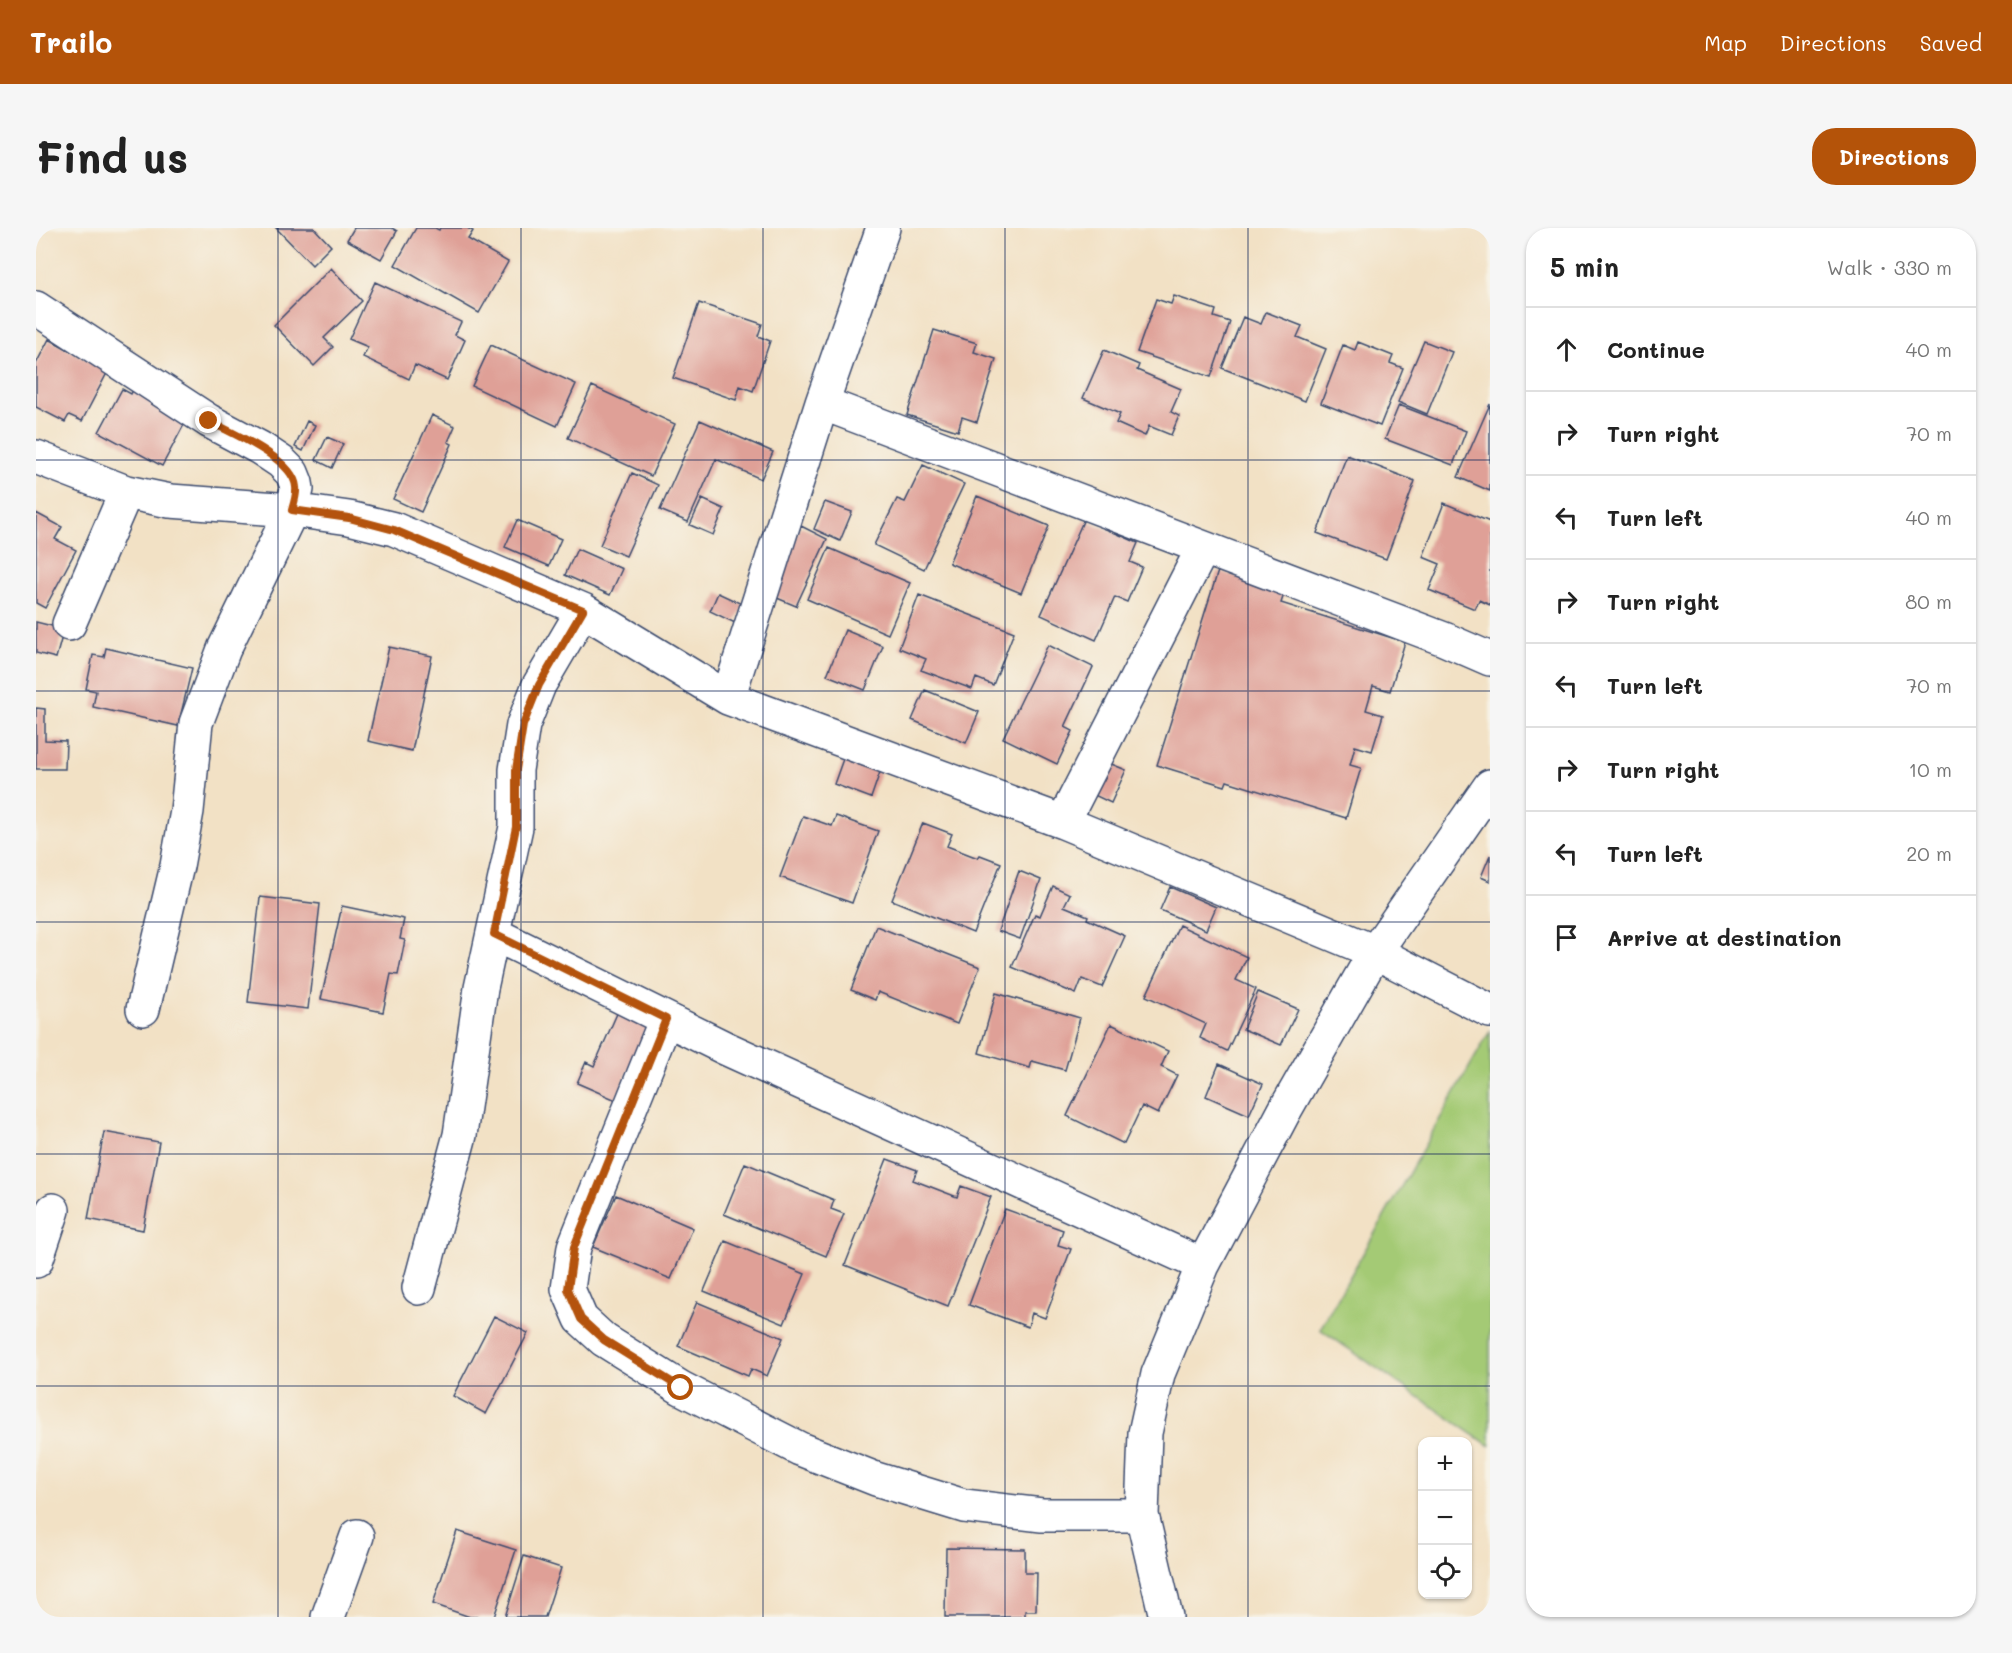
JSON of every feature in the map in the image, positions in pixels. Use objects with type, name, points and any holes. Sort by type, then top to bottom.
[{"type":"street","points":[[728,698],[822,403],[883,228]]},
{"type":"street","points":[[36,308],[209,421],[281,462],[292,473],[297,489],[292,510],[224,649],[196,723],[187,811],[181,844],[143,1009]]},
{"type":"street","points":[[822,403],[1444,639],[1490,659]]},
{"type":"street","points":[[36,457],[126,492],[170,501],[292,510],[349,518],[394,530],[583,610],[728,698],[1063,822],[1375,952],[1490,1011]]},
{"type":"street","points":[[69,624],[126,492]]},
{"type":"street","points":[[1063,822],[1203,548]]},
{"type":"street","points":[[419,1288],[459,1136],[481,988],[516,827],[516,770],[523,725],[539,685],[583,610]]},
{"type":"street","points":[[1166,1617],[1142,1515],[1145,1433],[1158,1374],[1203,1265],[1285,1110],[1375,952],[1490,786]]},
{"type":"street","points":[[494,934],[725,1048],[1203,1265]]},
{"type":"street","points":[[666,1019],[574,1247],[568,1289],[581,1319],[604,1340],[681,1388],[800,1449],[876,1479],[964,1506],[1042,1515],[1142,1515]]},
{"type":"street","points":[[36,1261],[53,1210]]},
{"type":"street","points":[[328,1617],[357,1536]]},
{"type":"green space","points":[[1490,1031],[1490,1446],[1320,1329]]},
{"type":"building","points":[[276,228],[314,228],[331,246],[312,265]]},
{"type":"building","points":[[354,228],[392,228],[397,231],[381,259],[347,240]]},
{"type":"building","points":[[416,228],[439,230],[440,228],[467,228],[473,231],[468,239],[508,262],[479,313],[395,265]]},
{"type":"building","points":[[331,268],[362,301],[324,338],[333,347],[314,366],[274,325]]},
{"type":"building","points":[[375,282],[461,322],[455,335],[465,340],[447,380],[415,365],[409,379],[363,357],[368,347],[349,339]]},
{"type":"building","points":[[1174,296],[1216,310],[1214,317],[1230,322],[1211,377],[1137,352],[1156,299],[1171,304]]},
{"type":"building","points":[[699,303],[762,324],[758,336],[770,341],[753,391],[740,386],[736,400],[673,378]]},
{"type":"building","points":[[1266,312],[1302,326],[1297,337],[1326,349],[1305,401],[1222,368],[1243,317],[1261,324]]},
{"type":"building","points":[[934,330],[977,343],[974,352],[996,359],[977,422],[962,417],[958,431],[907,415]]},
{"type":"building","points":[[49,339],[108,371],[82,421],[69,415],[65,422],[36,407],[36,364]]},
{"type":"building","points":[[1424,341],[1452,352],[1427,414],[1398,402]]},
{"type":"building","points":[[1358,342],[1393,356],[1390,363],[1403,368],[1380,426],[1321,403],[1343,345],[1355,350]]},
{"type":"building","points":[[491,345],[576,384],[557,426],[472,386]]},
{"type":"building","points":[[1104,350],[1139,365],[1137,370],[1181,389],[1171,412],[1179,416],[1171,435],[1149,426],[1145,436],[1116,423],[1120,414],[1083,398]]},
{"type":"building","points":[[592,386],[675,424],[651,476],[568,438]]},
{"type":"building","points":[[122,389],[131,394],[133,390],[187,419],[162,466],[99,432]]},
{"type":"building","points":[[1490,404],[1490,491],[1458,477]]},
{"type":"building","points":[[1399,405],[1466,431],[1453,465],[1385,439]]},
{"type":"building","points":[[432,415],[455,426],[448,442],[452,444],[421,512],[393,499]]},
{"type":"building","points":[[700,420],[773,452],[761,479],[716,459],[688,522],[660,510]]},
{"type":"building","points":[[307,421],[315,425],[303,451],[295,447]]},
{"type":"building","points":[[327,437],[343,444],[332,468],[316,460]]},
{"type":"building","points":[[1347,455],[1415,481],[1386,559],[1317,533]]},
{"type":"building","points":[[923,465],[964,484],[924,569],[874,545],[897,499],[905,502]]},
{"type":"building","points":[[632,473],[658,485],[626,556],[600,545]]},
{"type":"building","points":[[977,496],[1049,526],[1021,593],[949,563]]},
{"type":"building","points":[[702,499],[724,509],[713,535],[690,525]]},
{"type":"building","points":[[825,502],[852,512],[840,541],[814,529]]},
{"type":"building","points":[[1444,503],[1490,522],[1490,605],[1479,600],[1475,609],[1429,590],[1440,564],[1423,557]]},
{"type":"building","points":[[36,513],[62,527],[55,539],[76,550],[45,608],[36,603]]},
{"type":"building","points":[[1084,519],[1138,543],[1130,562],[1142,567],[1127,602],[1115,597],[1096,640],[1041,615]]},
{"type":"building","points":[[517,520],[561,539],[549,566],[505,547]]},
{"type":"building","points":[[801,526],[827,539],[796,606],[770,595]]},
{"type":"building","points":[[829,548],[910,583],[888,634],[807,599]]},
{"type":"building","points":[[577,549],[622,569],[610,595],[565,575]]},
{"type":"building","points":[[1218,571],[1285,591],[1281,603],[1405,642],[1390,691],[1373,686],[1366,710],[1383,715],[1372,751],[1355,746],[1350,765],[1361,768],[1346,818],[1227,781],[1225,786],[1157,765]]},
{"type":"building","points":[[718,593],[744,605],[735,623],[710,611]]},
{"type":"building","points":[[919,595],[1014,632],[993,685],[976,678],[972,689],[921,670],[926,659],[899,648]]},
{"type":"building","points":[[36,622],[64,629],[56,658],[36,653]]},
{"type":"building","points":[[845,630],[883,646],[865,690],[827,675]]},
{"type":"building","points":[[1048,645],[1093,667],[1065,727],[1073,731],[1057,764],[1003,738]]},
{"type":"building","points":[[389,647],[432,656],[412,751],[368,741]]},
{"type":"building","points":[[106,648],[192,668],[178,726],[93,707],[96,691],[86,689],[93,655],[104,657]]},
{"type":"building","points":[[925,690],[979,712],[966,743],[912,720]]},
{"type":"building","points":[[36,708],[45,709],[45,740],[66,741],[65,769],[36,769]]},
{"type":"building","points":[[843,759],[880,772],[871,798],[834,784]]},
{"type":"building","points":[[1104,761],[1126,770],[1111,803],[1090,793]]},
{"type":"building","points":[[803,816],[832,826],[836,816],[878,831],[852,903],[780,877]]},
{"type":"building","points":[[923,823],[952,834],[947,846],[978,858],[980,855],[1001,863],[973,933],[892,900]]},
{"type":"building","points":[[1490,855],[1490,881],[1481,877]]},
{"type":"building","points":[[1019,871],[1041,880],[1020,939],[998,931]]},
{"type":"building","points":[[1053,886],[1070,894],[1064,906],[1125,936],[1102,987],[1082,979],[1076,994],[1012,967],[1035,914],[1040,916]]},
{"type":"building","points":[[1170,887],[1216,907],[1206,930],[1160,910]]},
{"type":"building","points":[[260,897],[320,904],[308,1009],[248,1002]]},
{"type":"building","points":[[342,906],[404,919],[400,939],[405,940],[398,975],[391,974],[383,1012],[321,999]]},
{"type":"building","points":[[1179,925],[1247,957],[1236,980],[1256,989],[1227,1051],[1200,1038],[1206,1024],[1146,996]]},
{"type":"building","points":[[876,926],[980,967],[957,1024],[878,992],[875,1000],[851,990]]},
{"type":"building","points":[[1258,992],[1298,1009],[1281,1045],[1243,1029]]},
{"type":"building","points":[[996,993],[1080,1018],[1065,1070],[1032,1061],[1030,1068],[979,1053]]},
{"type":"building","points":[[619,1009],[649,1023],[616,1100],[577,1083],[586,1062],[594,1066]]},
{"type":"building","points":[[1111,1024],[1168,1051],[1161,1067],[1177,1075],[1158,1114],[1142,1106],[1124,1144],[1067,1116]]},
{"type":"building","points":[[1219,1064],[1263,1084],[1249,1115],[1206,1096]]},
{"type":"building","points":[[104,1132],[159,1142],[143,1230],[88,1219]]},
{"type":"building","points":[[887,1159],[917,1170],[913,1180],[957,1197],[961,1186],[991,1197],[948,1306],[845,1265]]},
{"type":"building","points":[[745,1163],[834,1200],[831,1209],[844,1214],[826,1256],[724,1214]]},
{"type":"building","points":[[616,1195],[693,1228],[671,1279],[593,1247]]},
{"type":"building","points":[[1005,1209],[1063,1230],[1058,1245],[1071,1249],[1045,1318],[1032,1313],[1028,1327],[969,1305]]},
{"type":"building","points":[[725,1241],[805,1274],[784,1324],[704,1291]]},
{"type":"building","points":[[697,1302],[783,1338],[767,1376],[751,1369],[748,1376],[678,1346]]},
{"type":"building","points":[[494,1316],[528,1333],[486,1414],[453,1396]]},
{"type":"building","points":[[457,1531],[516,1550],[494,1617],[470,1617],[433,1604]]},
{"type":"building","points":[[946,1548],[1025,1549],[1025,1573],[1037,1573],[1036,1611],[1025,1611],[1025,1617],[945,1617]]},
{"type":"building","points":[[524,1556],[561,1568],[545,1617],[505,1617]]},
{"type":"route","points":[[209,421],[260,448],[281,462],[292,473],[297,489],[292,510],[349,518],[394,530],[583,610],[539,685],[523,725],[516,770],[516,827],[494,934],[666,1019],[574,1247],[568,1289],[581,1319],[604,1340],[681,1388]]}]
